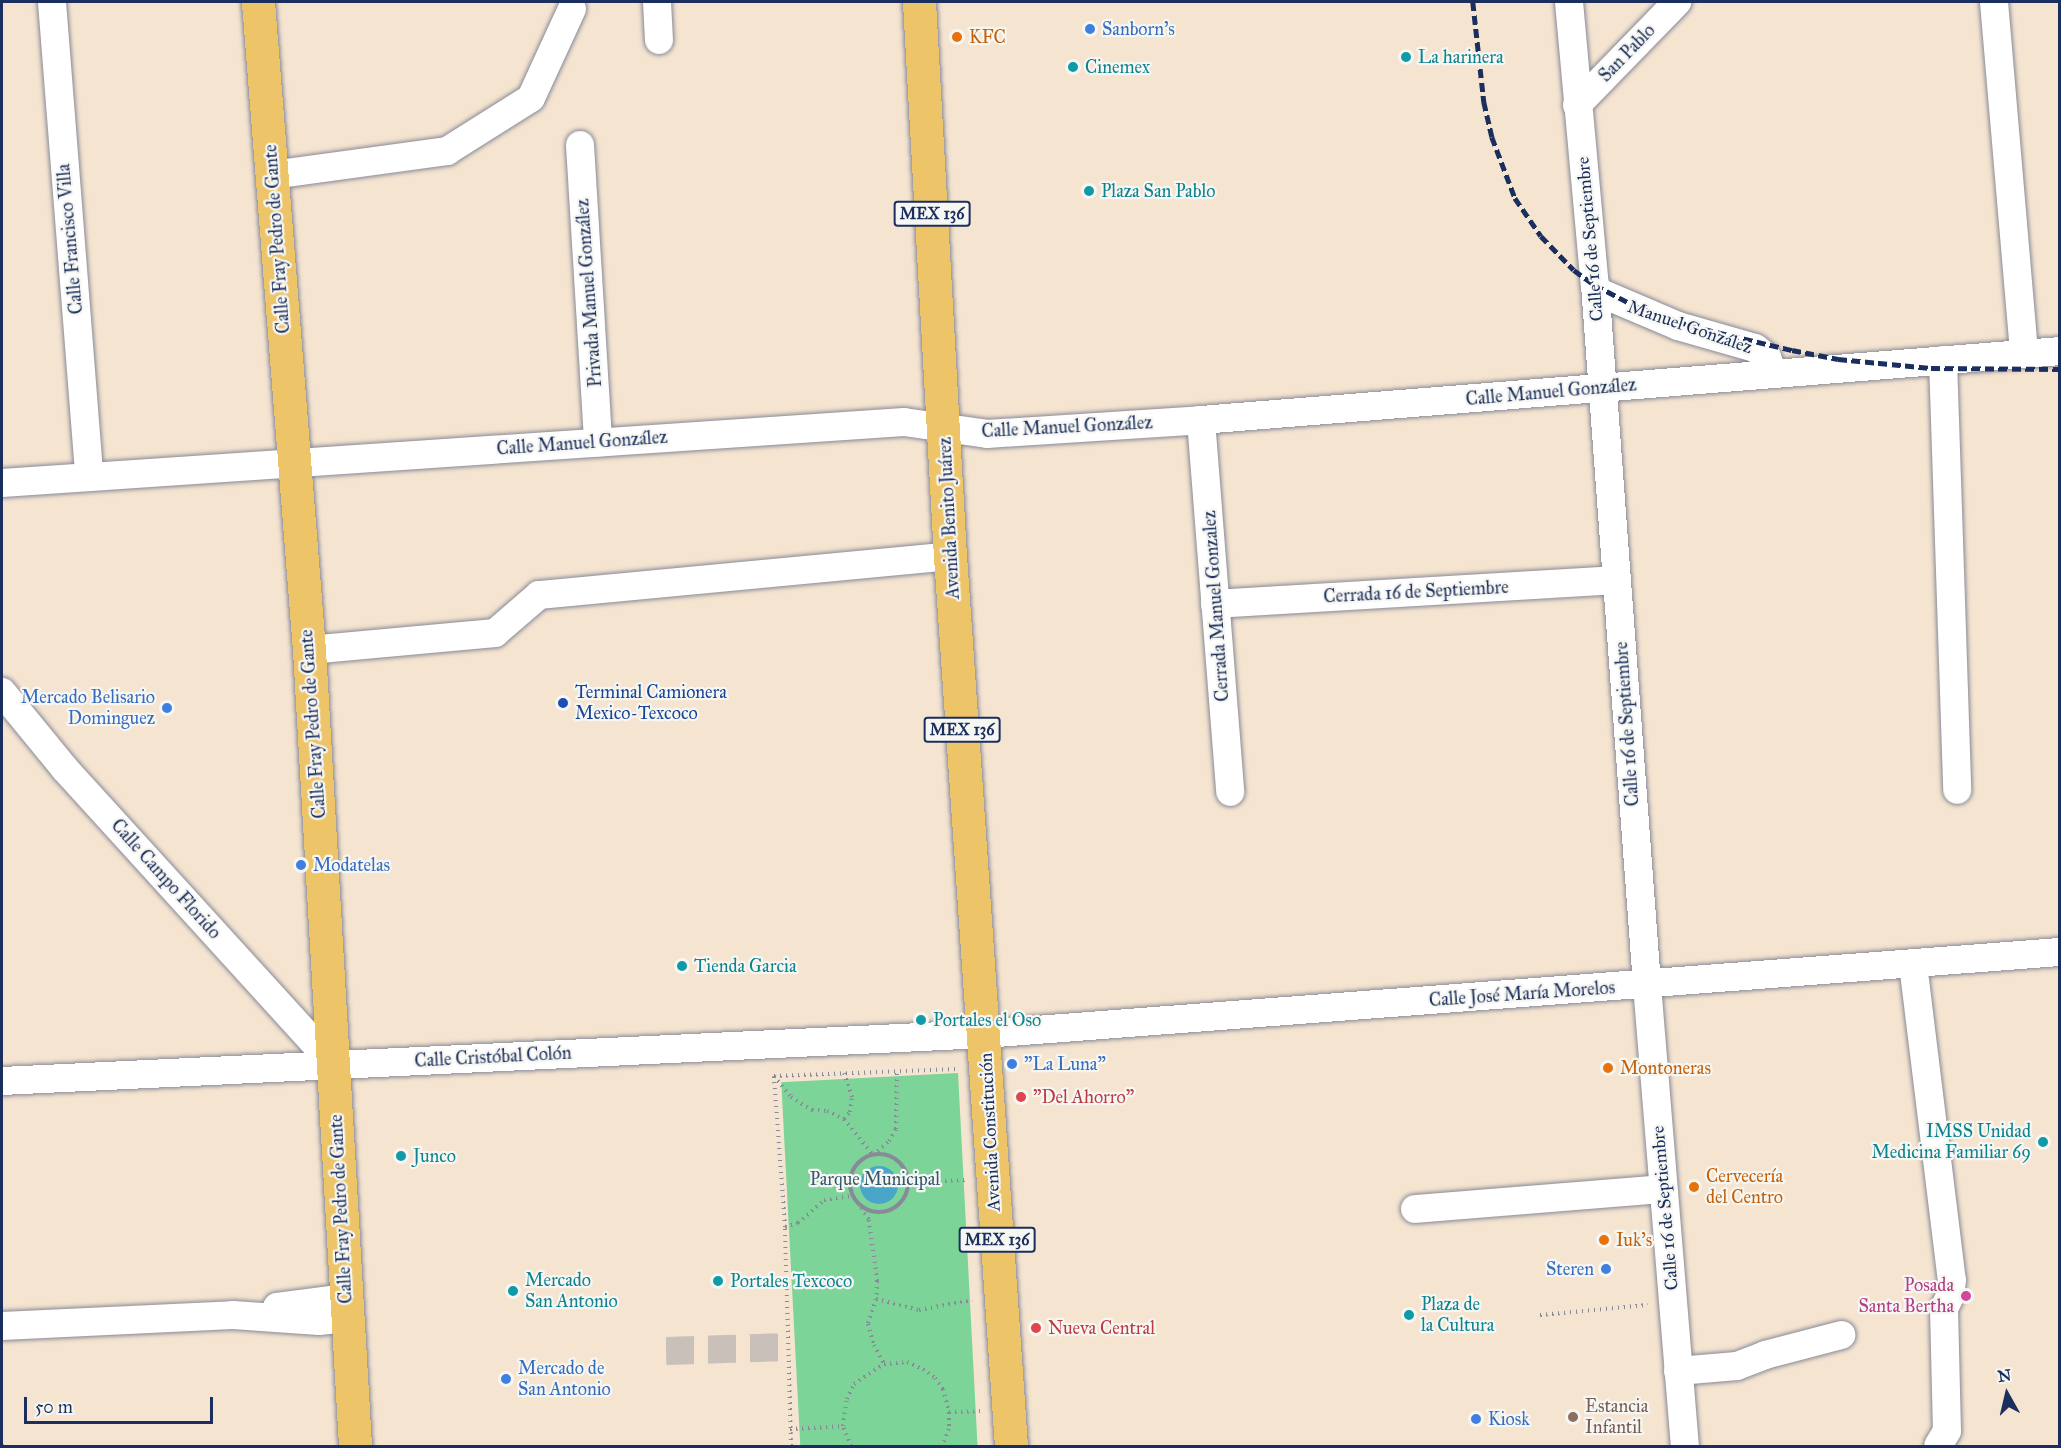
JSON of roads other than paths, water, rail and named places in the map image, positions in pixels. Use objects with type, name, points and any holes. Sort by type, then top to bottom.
[{"type":"main road","name":"Calle Fray Pedro de Gante","points":[[258,2],[309,650],[355,1446]]},
{"type":"main road","name":"Avenida Benito Juárez","points":[[919,2],[950,556],[984,1034]]},
{"type":"main road","name":"Avenida Constitución","points":[[984,1034],[981,1300],[1011,1446]]},
{"type":"street","name":"Calle Francisco Villa","points":[[52,2],[89,476]]},
{"type":"street","points":[[657,2],[659,40]]},
{"type":"street","name":"Calle 16 de Septiembre","points":[[1569,2],[1596,291],[1616,580],[1684,1446]]},
{"type":"street","name":"San Pablo","points":[[1577,105],[1677,2]]},
{"type":"street","points":[[1994,2],[2024,354]]},
{"type":"street","points":[[272,175],[447,151],[531,98],[572,9]]},
{"type":"street","name":"Privada Manuel González","points":[[580,145],[598,442]]},
{"type":"street","name":"Manuel González","points":[[1596,291],[1678,326],[1755,348],[1767,357],[1773,374]]},
{"type":"street","name":"Calle Manuel González","points":[[2,483],[904,422],[987,434],[1202,420],[2060,351]]},
{"type":"street","points":[[1943,360],[1957,790]]},
{"type":"street","name":"Cerrada Manuel Gonzalez","points":[[1202,420],[1230,792]]},
{"type":"street","points":[[309,650],[495,633],[538,595],[950,556]]},
{"type":"street","name":"Cerrada 16 de Septiembre","points":[[1215,604],[1616,580]]},
{"type":"street","name":"Calle Campo Florido","points":[[2,692],[65,769],[333,1064]]},
{"type":"street","name":"Calle José María Morelos","points":[[984,1034],[2060,952]]},
{"type":"street","points":[[1913,964],[1952,1280],[1950,1296],[1944,1309],[1947,1431],[1938,1446]]},
{"type":"street","name":"Calle Cristóbal Colón","points":[[2,1081],[984,1034]]},
{"type":"street","points":[[1415,1209],[1663,1189]]},
{"type":"street","points":[[2,1326],[233,1315],[320,1299],[346,1308]]},
{"type":"street","points":[[1678,1371],[1737,1366],[1765,1355],[1841,1335]]},
{"type":"water","points":[[879,1166],[892,1172],[898,1185],[892,1198],[879,1204],[866,1198],[860,1185],[866,1172]]},
{"type":"tunnel","points":[[666,1351],[788,1347]]},
{"type":"railway","points":[[1473,2],[1484,102],[1492,137],[1515,198],[1541,236],[1574,270],[1595,285],[1639,308],[1691,326],[1838,359],[1931,368],[2060,369]]},
{"type":"place","name":"Sanborn's","points":[[1090,29]]},
{"type":"place","name":"KFC","points":[[957,37]]},
{"type":"place","name":"La harinera","points":[[1406,57]]},
{"type":"place","name":"Cinemex","points":[[1073,67]]},
{"type":"place","name":"Plaza San Pablo","points":[[1089,191]]},
{"type":"place","name":"Terminal Camionera Mexico-Texcoco","points":[[563,703]]},
{"type":"place","name":"Mercado Belisario Dominguez","points":[[167,708]]},
{"type":"place","name":"Modatelas","points":[[301,865]]},
{"type":"place","name":"Tienda Garcia","points":[[682,966]]},
{"type":"place","name":"Portales el Oso","points":[[921,1020]]},
{"type":"place","name":"\"La Luna\"","points":[[1012,1064]]},
{"type":"place","name":"Montoneras","points":[[1608,1068]]},
{"type":"place","name":"\"Del Ahorro\"","points":[[1021,1097]]},
{"type":"place","name":"IMSS Unidad Medicina Familiar 69","points":[[2043,1142]]},
{"type":"place","name":"Junco","points":[[401,1156]]},
{"type":"place","name":"Cervecería del Centro","points":[[1694,1187]]},
{"type":"place","name":"Iuk's","points":[[1604,1240]]},
{"type":"place","name":"Steren","points":[[1606,1269]]},
{"type":"place","name":"Portales Texcoco","points":[[718,1281]]},
{"type":"place","name":"Mercado San Antonio","points":[[513,1291]]},
{"type":"place","name":"Posada Santa Bertha","points":[[1966,1296]]},
{"type":"place","name":"Plaza de la Cultura","points":[[1409,1315]]},
{"type":"place","name":"Nueva Central","points":[[1036,1328]]},
{"type":"place","name":"Mercado de San Antonio","points":[[506,1379]]},
{"type":"place","name":"Estancia Infantil","points":[[1573,1417]]},
{"type":"place","name":"Kiosk","points":[[1476,1419]]},
{"type":"park label","name":"Parque Municipal","points":[[875,1179]]}]
